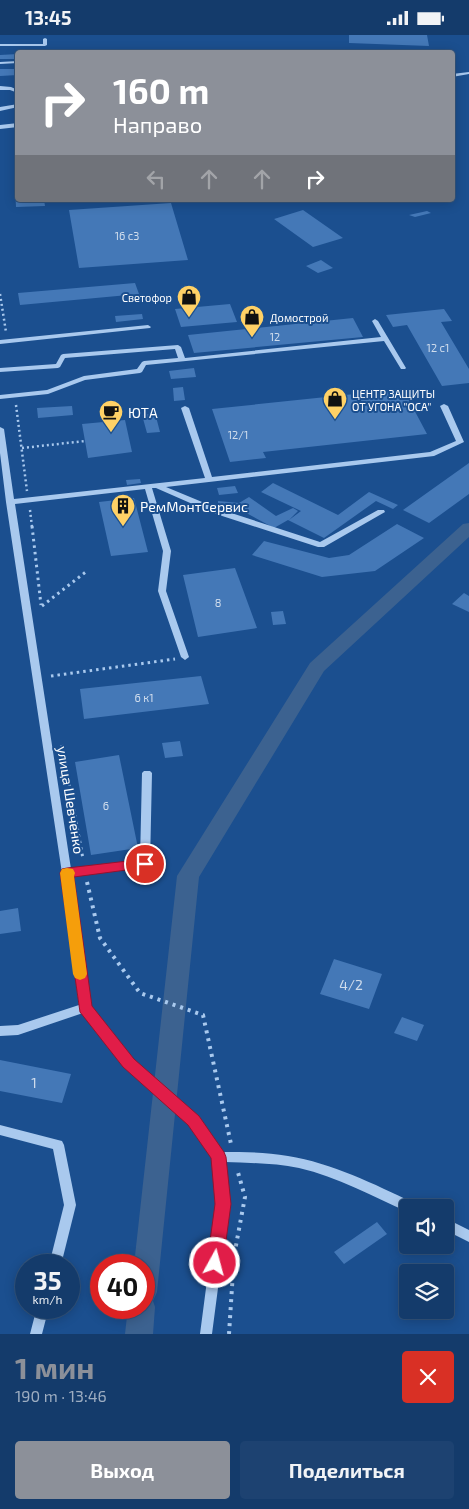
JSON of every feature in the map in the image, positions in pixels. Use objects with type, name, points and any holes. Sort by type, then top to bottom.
[{"type":"street","points":[[0,45],[45,45],[45,39]]},
{"type":"street","points":[[0,63],[15,62]]},
{"type":"street","points":[[455,75],[469,73]]},
{"type":"street","points":[[0,88],[15,91]]},
{"type":"street","points":[[0,109],[15,106]]},
{"type":"street","points":[[0,127],[15,125]]},
{"type":"street","points":[[375,321],[403,369]]},
{"type":"street","points":[[3,341],[148,327]]},
{"type":"street","points":[[0,397],[48,392],[84,378],[140,371],[144,363],[385,339]]},
{"type":"street","points":[[0,370],[58,366],[63,356],[178,347],[182,360]]},
{"type":"street","points":[[10,502],[431,454],[460,442],[444,406]]},
{"type":"street","points":[[185,408],[209,479]]},
{"type":"street","name":"улица Шевченко","points":[[0,429],[67,873],[85,1008]]},
{"type":"street","points":[[158,485],[216,511],[322,545],[381,512]]},
{"type":"street","points":[[148,487],[167,551],[162,591],[185,657]]},
{"type":"street","points":[[65,496],[67,506]]},
{"type":"street","points":[[67,873],[145,864],[147,773]]},
{"type":"street","points":[[0,1031],[18,1030],[85,1008],[128,1063],[194,1120],[218,1157],[223,1204],[206,1334]]},
{"type":"street","points":[[0,1131],[58,1145],[70,1205],[58,1254]]},
{"type":"street","points":[[218,1157],[273,1159],[310,1165],[399,1202]]},
{"type":"street","points":[[454,1229],[469,1236]]},
{"type":"street","points":[[36,1334],[40,1319]]},
{"type":"path","points":[[0,294],[3,341]]},
{"type":"path","points":[[15,395],[42,615]]},
{"type":"path","points":[[22,447],[85,441]]},
{"type":"path","points":[[41,606],[87,571]]},
{"type":"path","points":[[51,676],[185,657]]},
{"type":"path","points":[[50,668],[53,685]]},
{"type":"path","points":[[61,738],[85,871],[100,938],[140,993],[203,1015]]},
{"type":"building","points":[[349,35],[427,35],[429,46],[349,43]]},
{"type":"building","points":[[15,54],[15,59],[0,59],[0,55]]},
{"type":"building","points":[[0,69],[15,69],[15,75],[0,76]]},
{"type":"building","points":[[16,202],[44,202],[45,206],[16,207]]},
{"type":"building","points":[[171,203],[188,260],[79,268],[69,210]]},
{"type":"building","points":[[303,210],[343,238],[313,247],[274,219]]},
{"type":"building","points":[[427,211],[431,213],[415,217],[409,215]]},
{"type":"building","points":[[321,260],[333,268],[318,273],[306,266]]},
{"type":"building","points":[[135,283],[139,294],[20,305],[18,293]]},
{"type":"building","points":[[230,304],[237,322],[181,327],[175,309]]},
{"type":"building","points":[[444,309],[452,321],[441,322],[469,369],[469,383],[442,386],[407,325],[393,327],[386,315]]},
{"type":"building","points":[[142,314],[143,319],[116,322],[115,316]]},
{"type":"building","points":[[353,318],[363,337],[194,353],[188,335]]},
{"type":"building","points":[[194,368],[196,377],[171,379],[169,371]]},
{"type":"building","points":[[183,387],[185,400],[174,401],[173,388]]},
{"type":"building","name":"ЦЕНТР ЗАЩИТЫ ОТ УГОНА \"ОСА\"","points":[[403,389],[427,434],[263,452],[266,458],[230,462],[212,409]]},
{"type":"building","points":[[72,406],[73,415],[38,418],[37,408]]},
{"type":"building","points":[[155,413],[160,432],[147,433],[142,415]]},
{"type":"building","points":[[125,420],[132,452],[88,458],[82,424]]},
{"type":"building","points":[[469,463],[469,494],[429,523],[403,510]]},
{"type":"building","points":[[140,479],[141,483],[127,485],[126,480]]},
{"type":"building","points":[[273,483],[338,515],[369,492],[398,505],[393,509],[376,501],[324,538],[288,520],[274,528],[239,509],[218,507],[218,501],[239,503],[249,497],[276,516],[293,508],[298,511],[289,520],[301,511],[261,492]]},
{"type":"building","points":[[235,486],[238,493],[219,495],[217,488]]},
{"type":"building","name":"РемМонтСервис","points":[[134,498],[148,552],[111,556],[99,502]]},
{"type":"building","points":[[397,524],[424,538],[375,571],[322,577],[252,555],[264,541],[329,558],[349,555]]},
{"type":"building","points":[[235,568],[257,628],[198,637],[183,575]]},
{"type":"building","points":[[464,593],[469,596],[469,612],[452,604]]},
{"type":"building","points":[[283,611],[286,624],[273,625],[271,612]]},
{"type":"building","points":[[201,676],[209,704],[84,719],[80,689]]},
{"type":"building","points":[[180,741],[183,756],[165,758],[162,743]]},
{"type":"building","points":[[119,755],[138,848],[91,855],[75,762]]},
{"type":"building","points":[[18,908],[21,931],[0,934],[0,911]]},
{"type":"building","points":[[334,959],[382,974],[369,1009],[320,994]]},
{"type":"building","points":[[402,1017],[424,1025],[417,1041],[394,1033]]},
{"type":"building","points":[[0,1060],[71,1074],[62,1103],[0,1091]]},
{"type":"building","points":[[377,1222],[387,1234],[344,1264],[334,1252]]},
{"type":"waterway","points":[[148,1254],[188,876],[317,667],[469,528]]},
{"type":"waterway","points":[[139,1334],[141,1319]]},
{"type":"slow traffic","points":[[69,873],[67,873],[80,974]]},
{"type":"place","name":"Светофор","points":[[189,318]]},
{"type":"place","name":"Домострой","points":[[252,338]]},
{"type":"place","name":"ЦЕНТР ЗАЩИТЫ ОТ УГОНА \"ОСА\"","points":[[335,420]]},
{"type":"place","name":"ЮТА","points":[[111,433]]},
{"type":"place","name":"РемМонтСервис","points":[[123,527]]},
{"type":"route","points":[[145,864],[67,873],[85,1008],[128,1063],[194,1120],[218,1157],[223,1204],[215,1263]]}]
